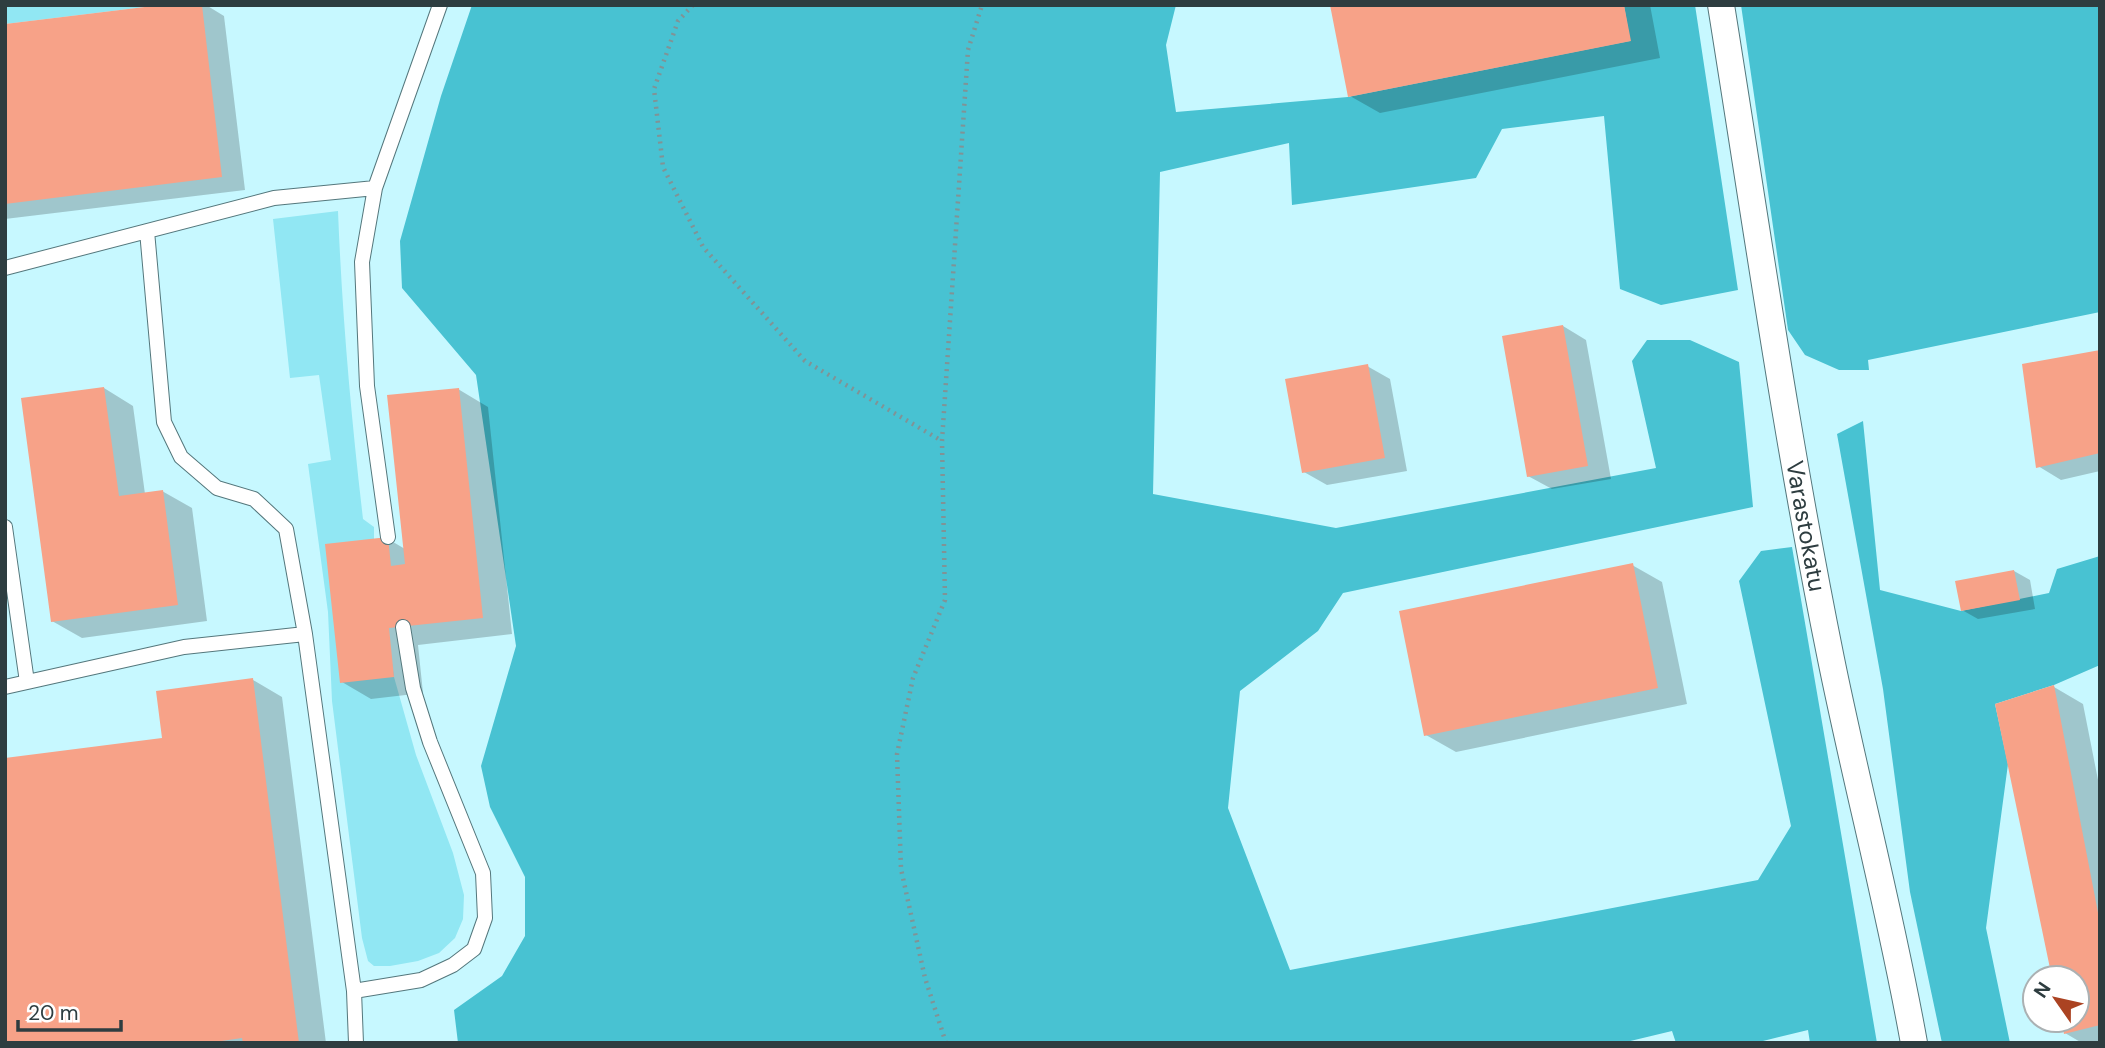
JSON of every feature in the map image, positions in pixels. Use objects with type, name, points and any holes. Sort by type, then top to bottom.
[{"type":"street","name":"Varastokatu","points":[[1721,5],[1770,327],[1831,659],[1903,979],[1914,1043]]},
{"type":"lane","points":[[388,537],[367,386],[362,262],[376,188],[440,5]]},
{"type":"lane","points":[[5,268],[274,198],[376,188]]},
{"type":"lane","points":[[148,231],[164,422],[181,457],[217,488],[254,499],[286,529],[305,634],[354,991],[356,1043]]},
{"type":"lane","points":[[5,527],[27,682]]},
{"type":"lane","points":[[354,991],[421,980],[453,965],[474,949],[485,918],[483,873],[430,742],[413,688],[403,627]]},
{"type":"lane","points":[[5,687],[184,646],[305,634]]},
{"type":"path","points":[[693,5],[678,21],[654,89],[663,167],[702,247],[804,361],[942,442]]},
{"type":"path","points":[[946,1043],[925,978],[901,869],[897,754],[913,678],[946,600],[942,442],[968,50],[982,5]]},
{"type":"shaded area","points":[[5,5],[2100,5],[2100,1043],[5,1043]]},
{"type":"shaded area","points":[[5,5],[161,5],[5,24]]},
{"type":"shaded area","points":[[472,5],[1176,5],[1166,45],[1176,112],[1348,97],[1630,41],[1624,5],[1695,5],[1738,290],[1661,305],[1620,289],[1604,116],[1502,129],[1476,178],[1292,205],[1289,143],[1160,172],[1153,494],[1336,528],[1656,468],[1632,361],[1647,340],[1690,340],[1739,362],[1753,507],[1343,593],[1318,631],[1240,691],[1228,808],[1290,970],[1758,880],[1791,826],[1739,581],[1761,551],[1792,547],[1877,1043],[1810,1043],[1808,1030],[1755,1043],[1676,1043],[1672,1031],[1622,1043],[458,1043],[454,1010],[502,976],[525,936],[525,877],[490,807],[481,766],[516,646],[476,375],[402,288],[400,241],[441,96]]},
{"type":"shaded area","points":[[1741,5],[2100,5],[2100,312],[1868,360],[1869,370],[1839,370],[1805,355],[1788,330]]},
{"type":"shaded area","points":[[338,211],[348,365],[363,519],[374,527],[394,677],[416,755],[453,853],[464,895],[463,919],[455,938],[439,953],[418,961],[390,966],[374,966],[368,961],[362,938],[332,701],[328,612],[308,464],[331,460],[319,375],[290,378],[273,219]]},
{"type":"shaded area","points":[[1863,421],[1880,590],[1961,611],[2049,593],[2057,569],[2100,556],[2100,665],[2054,685],[1995,704],[2008,764],[1986,928],[2010,1043],[1942,1043],[1910,892],[1883,689],[1837,434]]},
{"type":"building","points":[[161,5],[202,5],[222,177],[5,204],[5,24]]},
{"type":"building","points":[[1330,5],[1624,5],[1631,41],[1348,97]]},
{"type":"building","points":[[1563,325],[1588,466],[1527,477],[1502,336]]},
{"type":"building","points":[[2100,350],[2100,453],[2036,468],[2022,364]]},
{"type":"building","points":[[1368,364],[1385,458],[1302,473],[1285,379]]},
{"type":"building","points":[[104,387],[119,496],[163,490],[178,605],[51,622],[21,398]]},
{"type":"building","points":[[459,388],[483,618],[389,628],[394,677],[340,683],[325,544],[388,537],[391,566],[405,564],[387,395]]},
{"type":"building","points":[[1633,563],[1658,688],[1424,736],[1399,611]]},
{"type":"building","points":[[2014,570],[2020,600],[1961,611],[1955,581]]},
{"type":"building","points":[[253,678],[299,1043],[243,1043],[242,1038],[208,1043],[5,1043],[5,758],[162,738],[156,691]]},
{"type":"building","points":[[2054,685],[2100,923],[2100,1025],[2091,1027],[2091,964],[2049,964],[1995,704]]}]
